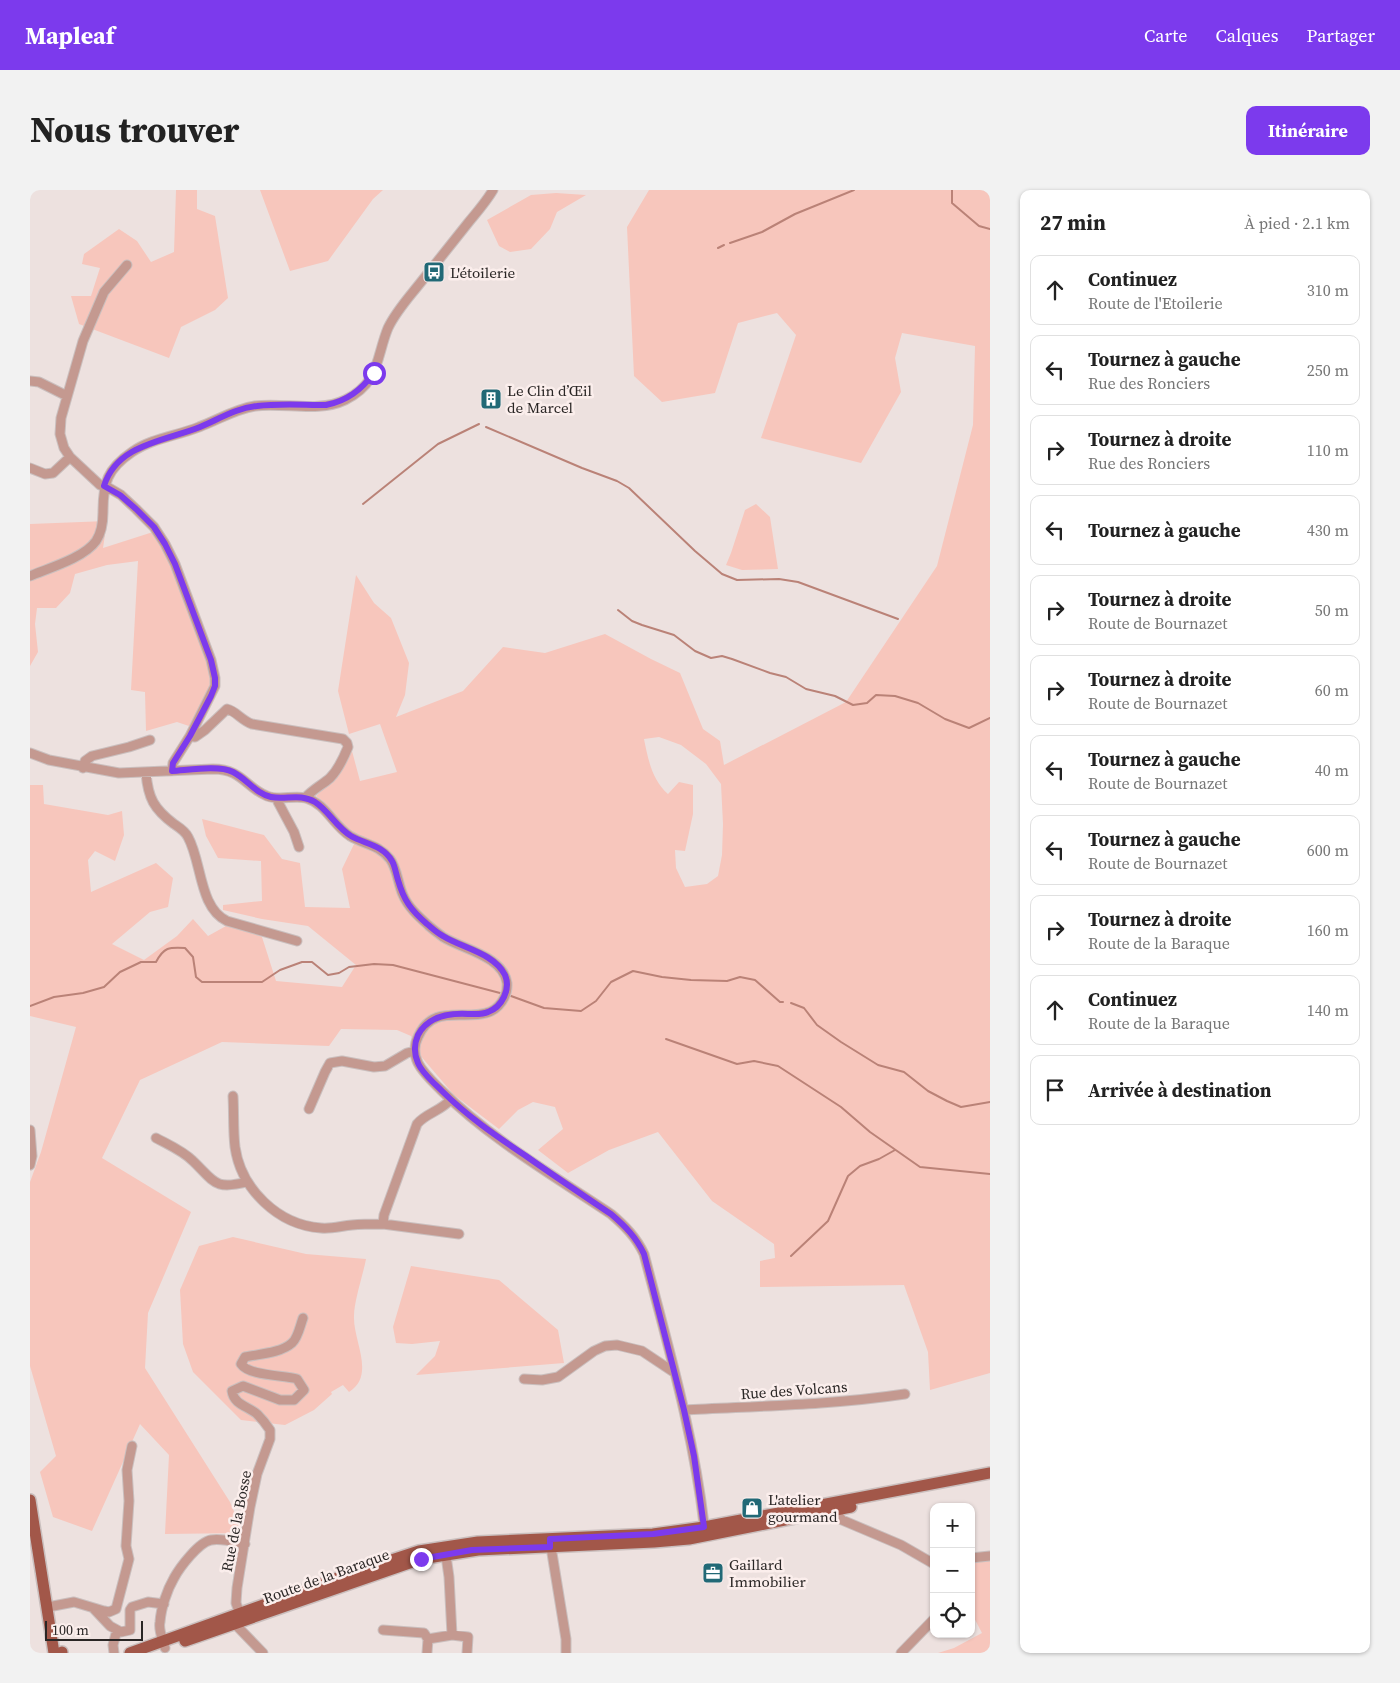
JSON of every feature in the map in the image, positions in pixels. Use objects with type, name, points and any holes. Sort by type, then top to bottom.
[{"type":"main road","name":"Route de la Baraque","points":[[831,1507],[990,1473]]},
{"type":"main road","name":"Route de la Baraque","points":[[141,1653],[349,1574],[420,1551],[445,1550],[472,1543],[550,1543],[704,1531],[990,1480]]},
{"type":"main road","points":[[30,1500],[54,1653]]},
{"type":"main road","name":"Route de la Baraque","points":[[150,1653],[187,1636],[195,1630],[234,1618]]},
{"type":"main road","points":[[52,1631],[62,1653]]},
{"type":"main road","points":[[130,1653],[164,1645]]},
{"type":"street","points":[[30,576],[71,559],[96,542],[101,532],[104,486],[107,478],[113,468],[133,451],[162,438],[200,427],[230,412],[256,406],[326,405],[346,399],[358,391],[374,373],[388,328],[403,304],[493,190]]},
{"type":"street","points":[[127,265],[104,292],[83,341],[61,418],[60,434],[64,448],[70,457],[100,485],[120,495],[154,527],[175,564],[211,660],[215,686],[190,736],[173,763],[172,771]]},
{"type":"street","points":[[30,380],[39,382],[67,396]]},
{"type":"street","points":[[30,468],[45,474],[53,473],[70,457]]},
{"type":"street","points":[[190,736],[195,737],[206,730],[228,709],[244,721],[262,726],[343,739],[348,743],[335,771],[330,778],[311,790],[306,798]]},
{"type":"street","points":[[83,768],[86,761],[92,756],[150,740]]},
{"type":"street","points":[[30,753],[49,760],[119,774],[213,769],[228,770],[266,795],[278,798],[295,796],[306,798],[322,806],[340,828],[350,836],[381,848],[392,861],[403,895],[410,908],[428,925],[444,937],[484,956],[498,966],[505,975],[507,984],[503,1000],[488,1013],[449,1015],[428,1023],[416,1039],[415,1052],[417,1062],[450,1100],[496,1136],[611,1214],[626,1226],[637,1241],[644,1254],[684,1410],[694,1456],[704,1531]]},
{"type":"street","points":[[146,773],[153,803],[162,815],[189,837],[204,888],[216,914],[227,921],[297,941]]},
{"type":"street","points":[[278,798],[278,802],[300,847]]},
{"type":"street","points":[[309,1109],[330,1063],[342,1061],[374,1067],[385,1066],[406,1053],[415,1052]]},
{"type":"street","points":[[233,1096],[236,1148],[247,1182],[255,1193],[288,1219],[304,1226],[333,1228],[383,1224],[459,1234]]},
{"type":"street","points":[[383,1224],[384,1215],[417,1124],[422,1118],[444,1107],[450,1100]]},
{"type":"street","points":[[30,1130],[32,1156],[30,1165]]},
{"type":"street","points":[[156,1138],[189,1158],[213,1181],[224,1185],[247,1182]]},
{"type":"street","name":"Rue de la Bosse","points":[[234,1618],[250,1507],[258,1474],[270,1439],[270,1430],[256,1413],[233,1397],[232,1391],[243,1386],[280,1400],[294,1400],[304,1390],[298,1379],[264,1374],[244,1368],[241,1364],[245,1357],[277,1350],[291,1344],[296,1337],[302,1318]]},
{"type":"street","points":[[524,1378],[542,1380],[558,1377],[594,1351],[605,1346],[617,1345],[642,1351],[674,1373]]},
{"type":"street","name":"Rue des Volcans","points":[[684,1410],[814,1403],[905,1394]]},
{"type":"street","points":[[48,1607],[74,1602],[109,1612],[116,1609],[130,1560],[126,1546],[129,1501],[127,1470],[132,1446]]},
{"type":"street","points":[[831,1507],[842,1520],[901,1545],[930,1562]]},
{"type":"street","points":[[164,1645],[159,1624],[164,1604],[174,1578],[202,1543],[221,1539],[246,1544]]},
{"type":"street","points":[[550,1543],[566,1639],[566,1653]]},
{"type":"street","points":[[445,1550],[452,1635]]},
{"type":"street","points":[[975,1558],[990,1556]]},
{"type":"street","points":[[94,1608],[99,1615],[121,1632],[130,1630],[130,1610],[134,1606],[148,1602],[164,1604]]},
{"type":"street","points":[[234,1618],[263,1653]]},
{"type":"street","points":[[901,1653],[930,1623]]},
{"type":"street","points":[[114,1653],[113,1645],[117,1630]]},
{"type":"street","points":[[383,1630],[424,1633],[428,1639],[427,1653]]},
{"type":"street","points":[[428,1639],[452,1635],[468,1637],[467,1653]]},
{"type":"shaded area","points":[[176,190],[197,190],[197,209],[215,216],[228,298],[215,310],[181,327],[169,358],[79,324],[71,296],[91,296],[100,268],[82,264],[84,254],[119,229],[137,241],[151,262],[174,252]]},
{"type":"shaded area","points":[[260,190],[383,190],[373,199],[328,261],[290,271]]},
{"type":"shaded area","points":[[649,190],[990,190],[990,1373],[930,1390],[928,1352],[904,1285],[760,1287],[760,1261],[775,1258],[774,1244],[712,1201],[658,1132],[609,1150],[568,1173],[538,1150],[563,1129],[555,1107],[533,1102],[518,1110],[499,1129],[454,1095],[419,1054],[411,1036],[397,1030],[341,1029],[329,1046],[222,1042],[140,1080],[102,1158],[191,1212],[148,1313],[145,1368],[230,1502],[243,1533],[165,1534],[169,1455],[140,1424],[92,1531],[53,1517],[40,1472],[56,1456],[30,1366],[30,1182],[41,1152],[76,1027],[30,1016],[30,785],[43,785],[44,804],[108,815],[122,811],[124,835],[115,861],[95,851],[88,860],[91,892],[156,863],[173,878],[168,907],[150,912],[112,944],[144,960],[177,936],[193,919],[208,936],[226,926],[243,929],[262,937],[276,981],[342,987],[356,965],[308,926],[262,919],[223,910],[223,905],[262,901],[261,861],[218,858],[206,836],[202,819],[264,835],[282,859],[300,863],[305,907],[350,908],[342,869],[355,842],[327,805],[316,796],[337,776],[352,751],[360,781],[397,772],[380,724],[349,734],[338,691],[356,575],[374,603],[391,618],[409,663],[405,695],[396,717],[463,691],[503,647],[545,653],[605,634],[680,673],[703,729],[720,741],[724,765],[846,702],[937,566],[973,425],[975,346],[902,333],[895,358],[901,392],[861,463],[761,438],[796,335],[777,313],[738,323],[715,393],[662,402],[634,376],[627,227]],"holes":[[[659,737],[681,745],[706,764],[721,784],[723,824],[722,855],[718,876],[707,884],[685,887],[676,868],[675,850],[685,851],[693,814],[693,785],[679,782],[668,794],[654,776],[644,739]]]},
{"type":"shaded area","points":[[556,193],[586,195],[557,212],[550,229],[531,249],[510,252],[499,246],[487,220],[531,195]]},
{"type":"shaded area","points":[[756,504],[770,517],[778,569],[742,570],[726,565],[745,510]]},
{"type":"shaded area","points":[[107,521],[103,548],[153,532],[173,567],[210,662],[213,685],[195,721],[189,726],[177,722],[146,731],[145,692],[131,690],[138,561],[107,565],[75,574],[70,593],[56,608],[37,608],[35,624],[38,652],[30,666],[30,524]]},
{"type":"shaded area","points":[[233,1237],[306,1254],[366,1259],[354,1310],[362,1367],[357,1385],[349,1392],[343,1385],[331,1392],[332,1394],[314,1410],[285,1425],[241,1420],[193,1372],[183,1344],[180,1290],[199,1246]]},
{"type":"shaded area","points":[[411,1266],[499,1280],[558,1330],[564,1363],[416,1375],[435,1356],[440,1341],[412,1344],[396,1343],[393,1327]]},
{"type":"shaded area","points":[[990,1558],[990,1653],[938,1653],[954,1648],[982,1633],[975,1620],[975,1561]]},
{"type":"waterway","points":[[730,243],[762,232],[795,214],[854,190]]},
{"type":"waterway","points":[[952,190],[952,203],[979,226],[990,229]]},
{"type":"waterway","points":[[718,248],[724,245]]},
{"type":"waterway","points":[[363,504],[438,444],[479,424]]},
{"type":"waterway","points":[[486,427],[617,481],[629,488],[722,574],[737,580],[779,579],[798,582],[898,619]]},
{"type":"waterway","points":[[618,610],[632,621],[674,635],[695,651],[711,658],[722,656],[732,659],[786,677],[806,689],[835,696],[853,705],[867,703],[876,695],[895,696],[918,703],[945,719],[969,728],[990,718]]},
{"type":"waterway","points":[[30,1006],[54,997],[83,993],[104,987],[120,972],[141,962],[156,962],[164,951],[175,948],[185,948],[193,957],[196,977],[202,982],[262,982],[280,970],[302,962],[312,962],[328,975],[339,973],[349,967],[374,964],[393,965],[500,993]]},
{"type":"waterway","points":[[511,996],[544,1008],[581,1011],[596,1001],[611,982],[633,971],[691,980],[727,981],[740,977],[755,980],[780,1002],[783,1002]]},
{"type":"waterway","points":[[791,1003],[804,1008],[817,1025],[841,1042],[878,1065],[904,1072],[928,1091],[947,1101],[961,1107],[990,1102]]},
{"type":"waterway","points":[[666,1039],[737,1064],[754,1061],[778,1066],[841,1107],[870,1132],[920,1167],[990,1174]]},
{"type":"waterway","points":[[791,1256],[828,1221],[848,1176],[860,1166],[879,1159],[895,1150]]},
{"type":"place","name":"L'étoilerie","points":[[434,272]]},
{"type":"place","name":"Le Clin d’Œil de Marcel","points":[[491,399]]},
{"type":"place","name":"L'atelier gourmand","points":[[752,1508]]},
{"type":"place","name":"Gaillard Immobilier","points":[[713,1573]]},
{"type":"route","points":[[374,373],[358,391],[337,403],[326,405],[256,406],[230,412],[200,427],[146,444],[122,459],[107,478],[104,486],[120,495],[147,519],[165,544],[175,564],[211,660],[215,678],[215,686],[211,696],[173,763],[172,771],[228,770],[266,795],[278,798],[295,796],[306,798],[322,806],[340,828],[350,836],[381,848],[392,861],[403,895],[410,908],[428,925],[444,937],[484,956],[498,966],[505,975],[507,984],[503,1000],[488,1013],[449,1015],[428,1023],[416,1039],[415,1052],[417,1062],[450,1100],[474,1120],[611,1214],[626,1226],[637,1241],[644,1254],[684,1410],[694,1456],[704,1527],[653,1534],[550,1539],[550,1547],[472,1550],[421,1559]]}]
